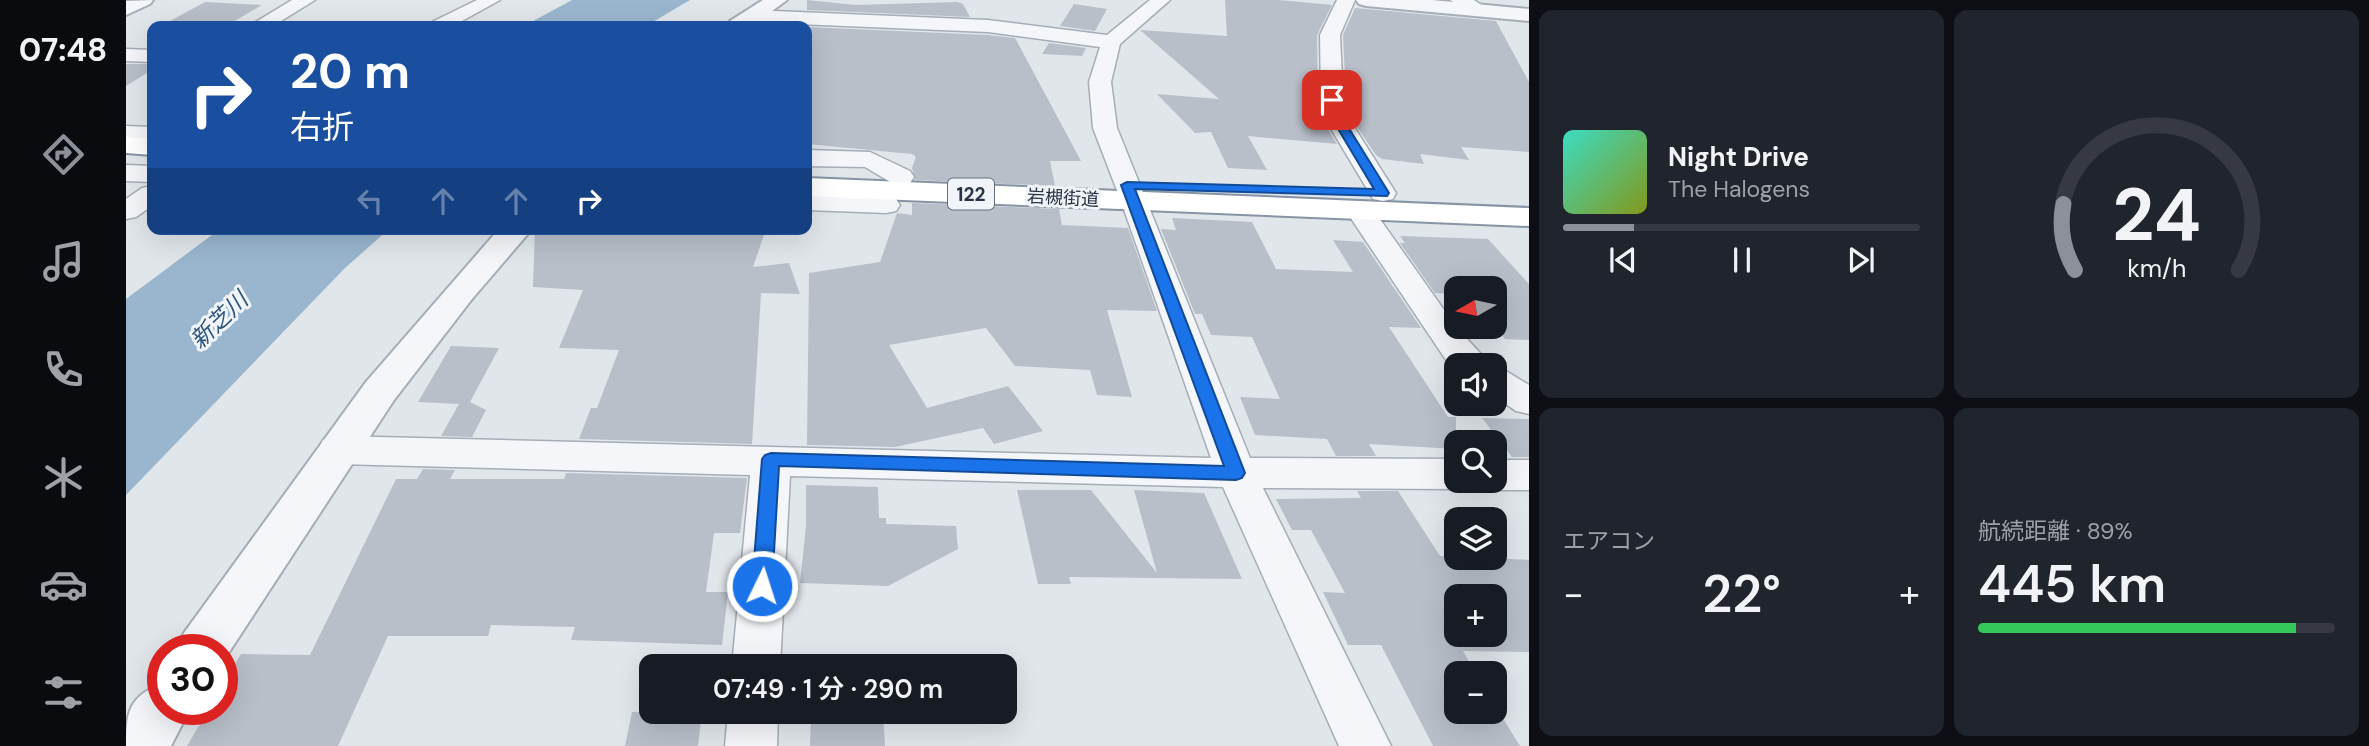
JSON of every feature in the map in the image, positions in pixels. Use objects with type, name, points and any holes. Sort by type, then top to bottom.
[{"type":"highway","points":[[126,145],[147,147]]},
{"type":"highway","points":[[126,159],[147,160]]},
{"type":"highway","name":"岩槻街道","points":[[812,173],[1131,193]]},
{"type":"highway","name":"岩槻街道","points":[[812,187],[1131,193],[1371,202],[1529,217]]},
{"type":"highway","name":"岩槻街道","points":[[1371,202],[1529,197]]},
{"type":"street","points":[[126,9],[144,0]]},
{"type":"street","points":[[267,21],[306,0]]},
{"type":"street","points":[[449,21],[491,0]]},
{"type":"street","points":[[745,21],[777,0]]},
{"type":"street","points":[[1161,0],[1111,42],[1100,82],[1105,128],[1236,473],[1365,746]]},
{"type":"street","points":[[1346,0],[1330,34],[1332,100],[1339,122],[1371,202],[1459,353]]},
{"type":"street","points":[[1366,0],[1529,15]]},
{"type":"street","points":[[1459,0],[1480,10]]},
{"type":"street","points":[[812,22],[988,26],[1111,42]]},
{"type":"street","points":[[126,55],[147,56]]},
{"type":"street","points":[[126,133],[147,134]]},
{"type":"street","points":[[812,158],[870,160],[901,177]]},
{"type":"street","points":[[126,173],[147,174]]},
{"type":"street","points":[[126,211],[147,197]]},
{"type":"street","points":[[812,202],[886,205]]},
{"type":"street","points":[[212,634],[337,450],[411,352],[511,235]]},
{"type":"street","points":[[1507,388],[1529,402]]},
{"type":"street","points":[[337,450],[771,459],[1236,473],[1444,474]]},
{"type":"street","points":[[757,654],[771,459]]},
{"type":"street","points":[[1507,475],[1529,475]]},
{"type":"street","points":[[751,746],[752,724]]},
{"type":"street","points":[[139,746],[153,725]]},
{"type":"water","points":[[572,0],[690,0],[654,21],[533,21]]},
{"type":"water","name":"新芝川","points":[[212,235],[382,235],[345,268],[126,495],[126,299]]},
{"type":"building","points":[[807,0],[856,5],[957,2],[963,4],[970,17],[807,10]]},
{"type":"building","points":[[1225,0],[1279,0],[1332,5],[1317,35],[1318,100],[1324,123],[1337,144],[1248,136],[1267,170],[1228,168],[1211,132],[1195,133],[1157,94],[1219,99],[1140,30],[1227,36]]},
{"type":"building","points":[[205,2],[262,5],[235,21],[170,21]]},
{"type":"building","points":[[1074,4],[1107,9],[1095,31],[1060,26]]},
{"type":"building","points":[[1355,8],[1496,21],[1529,82],[1529,152],[1461,147],[1469,160],[1420,154],[1424,164],[1382,159],[1376,155],[1353,121],[1346,99],[1343,35]]},
{"type":"building","points":[[812,27],[1015,38],[1081,161],[1050,161],[1055,186],[915,180],[912,168],[916,157],[912,154],[812,144]]},
{"type":"building","points":[[1049,43],[1086,48],[1082,56],[1042,54]]},
{"type":"building","points":[[126,64],[147,64],[147,73],[126,86]]},
{"type":"building","points":[[912,203],[1059,209],[1062,225],[1128,228],[1157,311],[1107,310],[1132,397],[1097,395],[1090,370],[1015,366],[986,328],[889,345],[927,408],[1008,386],[1043,431],[994,444],[983,428],[895,447],[807,445],[809,273],[880,262],[897,213],[912,215]]},
{"type":"building","points":[[1172,218],[1252,222],[1276,269],[1353,272],[1333,240],[1363,242],[1421,328],[1389,327],[1444,411],[1444,416],[1456,417],[1456,430],[1444,430],[1444,448],[1369,444],[1376,456],[1336,456],[1327,439],[1255,435],[1240,397],[1280,399],[1252,337],[1211,335],[1202,314],[1195,314],[1161,229],[1176,230]]},
{"type":"building","points":[[535,235],[764,235],[753,267],[789,263],[800,294],[761,293],[752,444],[579,439],[591,408],[597,408],[619,350],[559,348],[583,290],[533,287]]},
{"type":"building","points":[[1400,236],[1488,239],[1529,284],[1529,340],[1507,339],[1507,276],[1444,276],[1444,293],[1435,293],[1400,243],[1405,243]]},
{"type":"building","points":[[451,346],[499,348],[470,402],[486,410],[472,437],[441,436],[459,404],[418,402]]},
{"type":"building","points":[[1482,418],[1529,419],[1529,457],[1512,457],[1507,450],[1507,430],[1491,430]]},
{"type":"building","points":[[423,469],[455,470],[450,479],[564,479],[566,473],[747,478],[740,533],[714,533],[706,592],[728,592],[722,645],[571,640],[575,627],[491,625],[488,636],[388,636],[338,746],[187,746],[199,725],[238,725],[238,659],[241,654],[310,655],[396,479],[417,479]]},
{"type":"building","points":[[806,485],[878,487],[879,518],[886,518],[886,524],[956,526],[958,549],[888,586],[800,583],[806,526]]},
{"type":"building","points":[[1017,490],[1091,490],[1157,573],[1134,490],[1204,493],[1242,579],[1069,577],[1071,584],[1038,584]]},
{"type":"building","points":[[1357,491],[1398,491],[1440,556],[1444,556],[1444,570],[1507,570],[1507,559],[1529,560],[1529,652],[1463,651],[1469,661],[1444,661],[1444,724],[1506,724],[1520,746],[1433,746],[1381,645],[1348,645],[1323,592],[1345,593],[1311,530],[1292,530],[1276,499],[1361,498]]},
{"type":"building","points":[[632,712],[639,712],[639,724],[701,724],[698,746],[625,746]]},
{"type":"building","points":[[811,724],[884,724],[885,746],[810,746]]},
{"type":"route","points":[[762,586],[771,459],[1236,473],[1127,185],[1382,193],[1339,122],[1332,100]]}]
